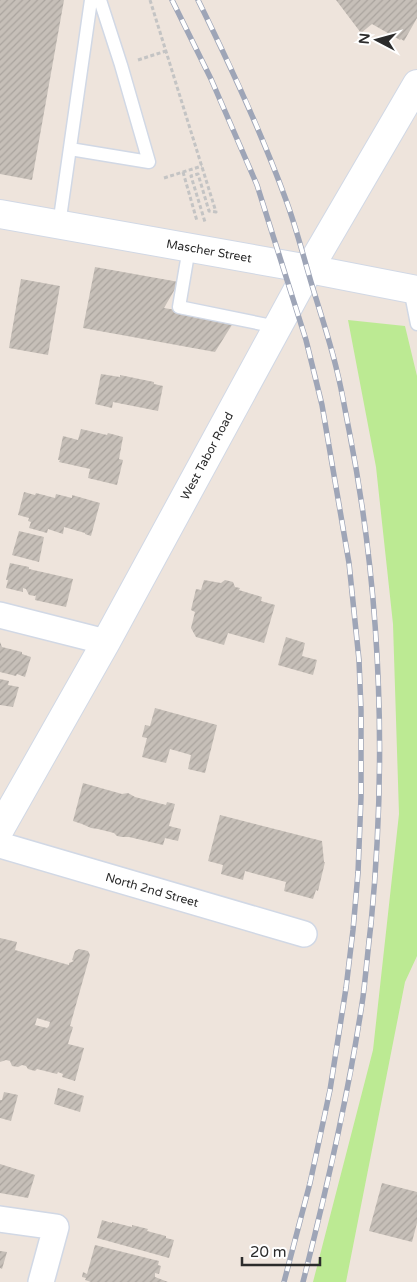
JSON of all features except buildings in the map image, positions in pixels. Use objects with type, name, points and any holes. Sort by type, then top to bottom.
[{"type":"street","name":"West Tabor Road","points":[[0,828],[106,642],[309,269],[417,84]]},
{"type":"street","name":"Mascher Street","points":[[0,214],[309,269],[413,290]]},
{"type":"street","points":[[0,615],[106,642]]},
{"type":"street","name":"North 2nd Street","points":[[0,845],[304,934]]},
{"type":"street","points":[[0,1219],[56,1227],[41,1282]]},
{"type":"lane","points":[[59,225],[91,0]]},
{"type":"lane","points":[[70,150],[149,162],[100,0]]},
{"type":"lane","points":[[189,248],[180,306],[277,328]]},
{"type":"lane","points":[[413,290],[417,324]]},
{"type":"path","points":[[150,0],[216,212],[209,211],[198,174],[191,176],[205,222]]},
{"type":"path","points":[[121,65],[166,51]]},
{"type":"path","points":[[164,178],[202,166]]},
{"type":"path","points":[[183,172],[197,221]]},
{"type":"green space","points":[[348,320],[405,326],[417,376],[417,956],[405,982],[346,1282],[313,1282],[373,1050],[399,814],[393,624],[376,467]]},
{"type":"railway","points":[[172,0],[211,79],[257,185],[306,340],[322,405],[349,563],[359,660],[361,797],[358,873],[353,930],[330,1090],[310,1183],[284,1282]]},
{"type":"railway","points":[[198,0],[245,98],[276,174],[293,220],[328,338],[342,393],[360,491],[374,614],[380,738],[379,800],[371,924],[363,997],[351,1069],[329,1176],[303,1282]]}]
